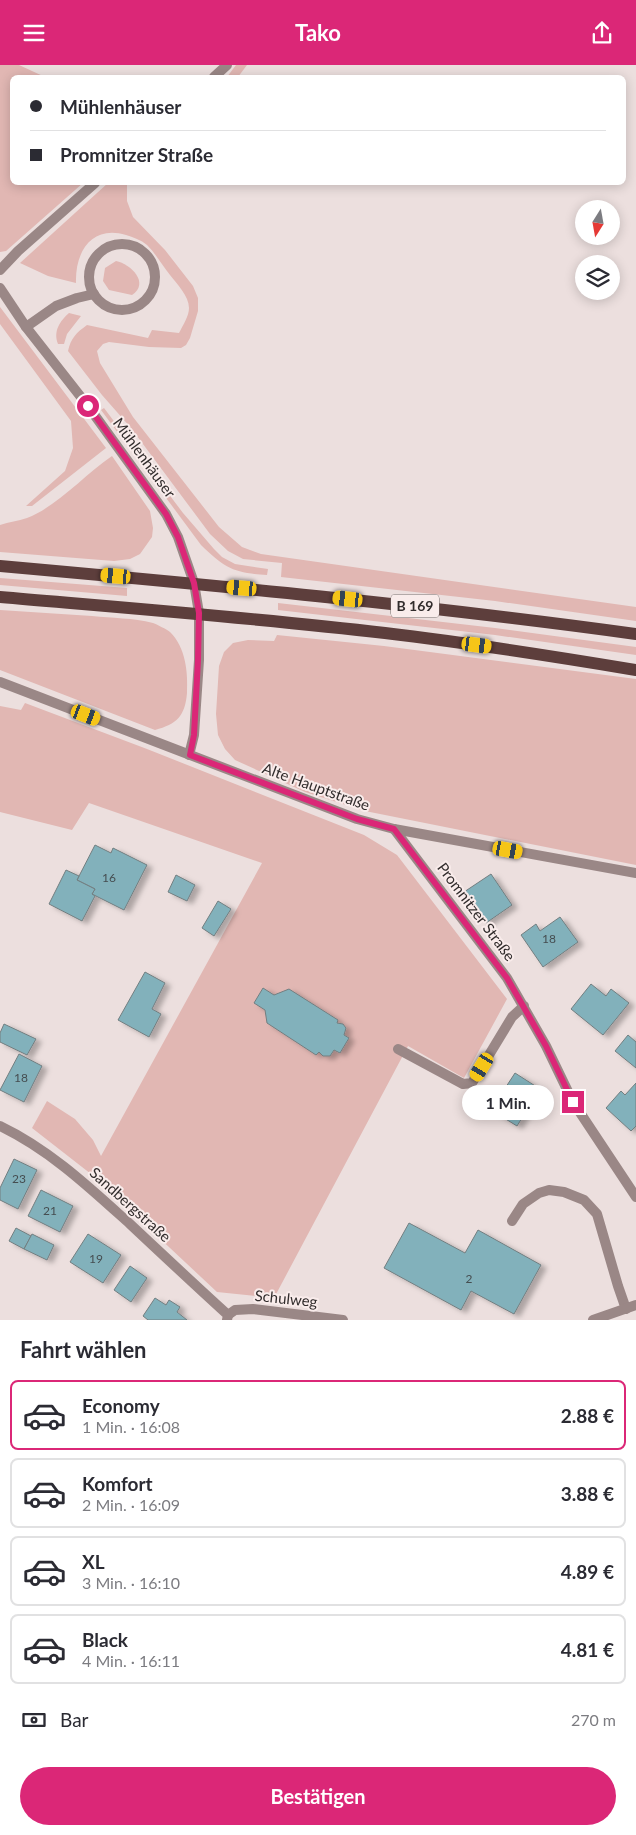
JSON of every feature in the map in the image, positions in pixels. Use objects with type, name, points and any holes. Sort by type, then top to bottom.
[{"type":"main road","name":"B 169","points":[[0,565],[194,583],[496,615],[636,634]]},
{"type":"main road","name":"B 169","points":[[0,597],[199,613],[449,641],[636,669]]},
{"type":"street","points":[[0,270],[18,251],[93,185]]},
{"type":"street","points":[[122,245],[134,246],[144,252],[151,261],[155,272],[155,283],[151,294],[134,309],[123,311],[111,309],[101,303],[94,294],[90,283],[90,272],[94,261],[101,252],[111,247],[122,245]]},
{"type":"street","name":"Mühlenhäuser","points":[[0,288],[26,327],[88,406],[166,514],[178,537],[194,583],[199,613],[194,735],[190,755]]},
{"type":"street","points":[[26,327],[56,306],[94,294]]},
{"type":"street","name":"Alte Hauptstraße","points":[[0,682],[357,819],[394,829],[636,873]]},
{"type":"street","name":"Promnitzer Straße","points":[[394,829],[507,978],[524,1006],[573,1102],[636,1197]]},
{"type":"street","points":[[398,1049],[463,1084],[472,1083],[512,1017],[524,1006]]},
{"type":"street","name":"Sandbergstraße","points":[[0,1125],[20,1135],[52,1156],[88,1185],[227,1318]]},
{"type":"street","points":[[512,1221],[523,1204],[539,1193],[549,1190],[564,1192],[584,1199],[597,1214],[618,1286],[631,1307],[592,1320]]},
{"type":"street","name":"Schulweg","points":[[227,1318],[235,1311],[253,1309],[343,1320]]},
{"type":"shaded area","points":[[0,65],[19,65],[41,75],[10,75],[10,185],[81,185],[6,251],[0,252]]},
{"type":"shaded area","points":[[236,65],[247,65],[240,75],[228,75]]},
{"type":"shaded area","points":[[106,185],[127,185],[127,201],[133,217],[165,250],[193,286],[198,298],[198,311],[190,338],[186,345],[181,348],[149,347],[109,342],[103,344],[97,351],[100,363],[133,417],[219,527],[242,547],[261,554],[636,607],[636,621],[495,601],[281,577],[282,563],[243,559],[228,551],[210,534],[131,428],[102,395],[68,351],[74,336],[87,325],[148,338],[152,330],[179,333],[189,311],[187,299],[182,290],[147,245],[140,240],[114,233],[95,237],[88,243],[82,251],[76,271],[76,283],[48,276],[20,263]]},
{"type":"shaded area","points":[[116,261],[132,270],[139,280],[137,290],[132,295],[109,290],[103,281],[105,268]]},
{"type":"shaded area","points":[[0,307],[106,448],[32,506],[26,506],[65,471],[73,448],[71,421],[0,324]]},
{"type":"shaded area","points":[[69,313],[81,316],[67,334],[64,344],[58,344],[56,335],[58,327]]},
{"type":"shaded area","points":[[104,408],[183,513],[214,549],[222,557],[235,564],[268,569],[267,575],[246,573],[230,568],[201,545],[101,410]]},
{"type":"shaded area","points":[[112,456],[150,511],[153,528],[152,537],[140,554],[130,559],[114,561],[0,552],[0,525],[38,513],[60,498]]},
{"type":"shaded area","points":[[0,578],[127,588],[127,596],[0,585]]},
{"type":"shaded area","points":[[278,603],[495,628],[636,647],[636,655],[495,635],[278,610]]},
{"type":"shaded area","points":[[0,610],[130,619],[153,623],[164,628],[170,632],[180,645],[185,661],[187,693],[182,713],[174,722],[155,730],[0,670]]},
{"type":"shaded area","points":[[277,635],[384,646],[636,679],[636,865],[365,811],[305,792],[235,760],[225,749],[218,735],[216,714],[219,666],[224,652],[233,643],[248,640],[274,641]]},
{"type":"shaded area","points":[[25,703],[364,835],[397,855],[507,999],[464,1078],[408,1046],[274,1298],[217,1292],[91,1174],[32,1128],[47,1101],[75,1119],[93,1140],[101,1156],[262,863],[89,803],[72,830],[0,812],[0,706],[21,710]]},
{"type":"building","points":[[95,845],[111,853],[113,848],[147,865],[124,910],[92,894],[95,889],[77,880]]},
{"type":"building","points":[[66,870],[79,876],[77,880],[95,889],[92,894],[95,896],[82,921],[49,904]]},
{"type":"building","points":[[491,874],[512,905],[486,923],[464,892]]},
{"type":"building","points":[[176,875],[195,885],[187,901],[168,892]]},
{"type":"building","points":[[218,901],[231,909],[214,936],[202,928]]},
{"type":"building","points":[[560,917],[578,942],[543,967],[521,935],[536,924],[540,931]]},
{"type":"building","points":[[145,972],[165,983],[152,1009],[161,1014],[149,1037],[118,1020]]},
{"type":"building","points":[[591,984],[606,996],[611,989],[629,1003],[603,1035],[571,1009]]},
{"type":"building","points":[[263,988],[274,995],[289,989],[338,1020],[337,1023],[343,1024],[346,1028],[344,1035],[349,1038],[340,1053],[334,1050],[330,1056],[323,1056],[319,1052],[316,1055],[267,1023],[265,1010],[254,1003]]},
{"type":"building","points":[[4,1024],[36,1039],[27,1055],[0,1042],[0,1033]]},
{"type":"building","points":[[628,1035],[636,1042],[636,1068],[615,1051]]},
{"type":"building","points":[[19,1054],[42,1066],[24,1102],[0,1090]]},
{"type":"building","points":[[515,1073],[540,1089],[517,1126],[491,1110]]},
{"type":"building","points":[[636,1083],[636,1126],[631,1131],[606,1108],[621,1091],[625,1095]]},
{"type":"building","points":[[14,1159],[37,1170],[18,1209],[0,1200],[0,1188]]},
{"type":"building","points":[[41,1190],[73,1206],[60,1232],[28,1216]]},
{"type":"building","points":[[409,1223],[465,1253],[478,1230],[541,1265],[514,1314],[471,1291],[461,1310],[384,1268]]},
{"type":"building","points":[[16,1228],[31,1236],[24,1249],[9,1241]]},
{"type":"building","points":[[32,1234],[54,1245],[47,1260],[24,1249]]},
{"type":"building","points":[[88,1234],[121,1255],[103,1283],[70,1262]]},
{"type":"building","points":[[130,1266],[147,1278],[131,1302],[114,1290]]},
{"type":"building","points":[[155,1298],[166,1305],[169,1300],[180,1307],[177,1312],[187,1320],[148,1320],[143,1316]]},
{"type":"route","points":[[88,406],[166,514],[178,537],[194,583],[199,613],[198,660],[194,735],[190,755],[307,801],[357,819],[394,829],[507,978],[546,1046],[573,1102]]}]
